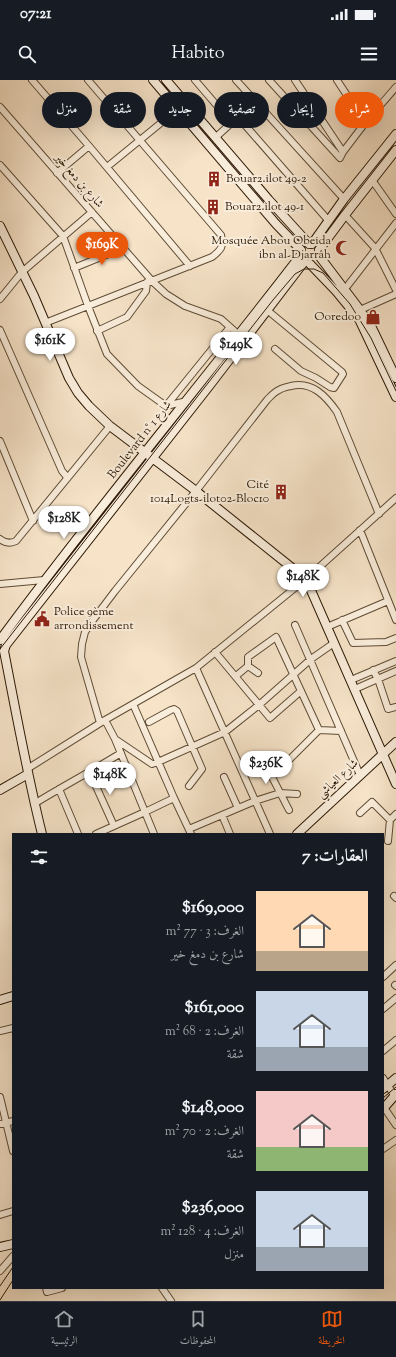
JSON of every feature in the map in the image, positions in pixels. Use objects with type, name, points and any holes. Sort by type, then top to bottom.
[{"type":"main road","points":[[153,80],[163,92]]},
{"type":"main road","points":[[166,80],[176,92]]},
{"type":"main road","points":[[206,126],[269,200],[310,244],[318,247],[320,253],[372,328],[396,378]]},
{"type":"main road","points":[[194,128],[304,258],[336,291],[359,319],[396,397]]},
{"type":"main road","points":[[304,258],[302,247],[310,244],[396,134]]},
{"type":"main road","points":[[304,258],[316,262],[320,253],[345,215],[396,150]]},
{"type":"main road","points":[[0,228],[34,296],[69,378],[78,393],[89,406],[110,426],[196,491],[306,579],[396,784]]},
{"type":"main road","name":"Boulevard n° شارع 1","points":[[2,646],[152,458],[267,310],[304,258]]},
{"type":"main road","name":"Boulevard n° شارع 1","points":[[2,646],[44,580],[239,335],[304,258]]},
{"type":"main road","points":[[2,646],[34,804],[42,833]]},
{"type":"main road","name":"شارع العياشي","points":[[298,833],[396,742]]},
{"type":"main road","points":[[0,790],[27,771]]},
{"type":"main road","points":[[0,1000],[12,996]]},
{"type":"main road","points":[[384,1084],[396,1078]]},
{"type":"main road","points":[[384,1108],[395,1094]]},
{"type":"main road","points":[[0,1247],[12,1244]]},
{"type":"street","points":[[32,80],[190,266]]},
{"type":"street","points":[[45,323],[212,257],[220,251],[223,243],[221,235],[88,80]]},
{"type":"street","points":[[195,80],[214,102]]},
{"type":"street","points":[[236,80],[344,199]]},
{"type":"street","points":[[269,80],[340,158],[361,128]]},
{"type":"street","points":[[295,80],[343,152]]},
{"type":"street","points":[[337,80],[345,92]]},
{"type":"street","points":[[384,101],[396,87]]},
{"type":"street","name":"شارع بن دمغ خير","points":[[0,107],[3,115],[92,212],[123,248],[149,282],[185,306],[220,319],[239,335]]},
{"type":"street","points":[[107,167],[154,128]]},
{"type":"street","points":[[216,137],[225,128]]},
{"type":"street","points":[[248,128],[328,220]]},
{"type":"street","points":[[57,173],[89,146]]},
{"type":"street","points":[[0,165],[63,236],[97,331],[107,354],[138,386],[166,406],[187,401]]},
{"type":"street","points":[[372,180],[396,214]]},
{"type":"street","points":[[0,299],[22,272],[92,212]]},
{"type":"street","points":[[345,215],[375,248],[396,290]]},
{"type":"street","points":[[345,289],[396,222]]},
{"type":"street","points":[[74,268],[123,248]]},
{"type":"street","points":[[97,331],[127,317],[146,291],[149,282]]},
{"type":"street","points":[[360,310],[396,294]]},
{"type":"street","points":[[267,310],[343,374],[334,388],[330,387],[301,371],[275,349]]},
{"type":"street","points":[[166,406],[230,327]]},
{"type":"street","points":[[0,330],[62,471],[67,477]]},
{"type":"street","points":[[298,385],[301,371]]},
{"type":"street","points":[[154,833],[121,753],[103,722],[81,657],[85,632],[93,620],[267,400],[279,389],[298,385],[306,386],[318,390],[329,400],[337,412],[379,514]]},
{"type":"street","points":[[0,539],[10,544],[16,541],[110,426]]},
{"type":"street","points":[[0,442],[33,521]]},
{"type":"street","points":[[27,771],[103,722],[196,668],[306,579],[396,498]]},
{"type":"street","points":[[360,530],[396,620]]},
{"type":"street","points":[[0,584],[44,580]]},
{"type":"street","points":[[327,627],[388,600]]},
{"type":"street","points":[[342,620],[353,643],[386,642],[396,638]]},
{"type":"street","points":[[295,624],[360,775]]},
{"type":"street","points":[[248,666],[248,657],[276,637],[319,730]]},
{"type":"street","points":[[114,739],[152,764],[158,762],[225,732],[259,705],[310,659],[334,643]]},
{"type":"street","points":[[216,652],[270,718],[301,691]]},
{"type":"street","points":[[351,680],[396,660]]},
{"type":"street","points":[[236,676],[248,666]]},
{"type":"street","points":[[248,666],[258,673]]},
{"type":"street","points":[[196,668],[270,833]]},
{"type":"street","points":[[373,670],[378,679],[388,709],[396,707]]},
{"type":"street","points":[[355,689],[396,671]]},
{"type":"street","points":[[133,704],[190,831],[222,815],[256,801],[280,793],[297,794]]},
{"type":"street","points":[[149,722],[174,709],[177,711],[202,769],[189,786]]},
{"type":"street","points":[[290,759],[319,730],[342,731]]},
{"type":"street","points":[[34,804],[90,773],[121,753]]},
{"type":"street","points":[[272,777],[275,766]]},
{"type":"street","points":[[261,769],[272,777],[289,810]]},
{"type":"street","points":[[90,773],[114,826]]},
{"type":"street","points":[[224,777],[238,808]]},
{"type":"street","points":[[59,789],[78,833]]},
{"type":"street","points":[[98,833],[174,798]]},
{"type":"street","points":[[360,813],[372,802],[390,820]]},
{"type":"street","points":[[388,841],[390,820],[396,814]]},
{"type":"street","points":[[222,815],[230,833]]},
{"type":"street","points":[[384,976],[396,965]]},
{"type":"street","points":[[384,1008],[396,998]]},
{"type":"street","points":[[0,1031],[12,1028]]},
{"type":"street","points":[[384,1050],[396,1040]]},
{"type":"street","points":[[384,1084],[395,1094]]},
{"type":"street","points":[[0,1097],[10,1122],[12,1141]]},
{"type":"street","points":[[384,1108],[396,1125]]},
{"type":"street","points":[[0,1124],[10,1122]]},
{"type":"street","points":[[384,1148],[396,1140]]},
{"type":"street","points":[[0,1215],[12,1211]]},
{"type":"street","points":[[0,1272],[12,1257]]},
{"type":"street","points":[[46,1289],[48,1292],[58,1289]]},
{"type":"street","points":[[163,1289],[171,1301]]},
{"type":"tram line","points":[[0,649],[273,300],[295,274],[304,269],[314,269],[323,273],[350,304],[371,338],[396,391]]},
{"type":"tram line","points":[[384,1097],[396,1087]]},
{"type":"tram line","points":[[0,1286],[12,1268]]},
{"type":"tram line","points":[[0,1300],[12,1282]]},
{"type":"place","name":"Bouar2.ilot 49-2","points":[[214,179]]},
{"type":"place","name":"Bouar2.ilot 49-1","points":[[213,207]]},
{"type":"place","name":"Mosquée Abou Obeida ibn al-Djarrâh","points":[[343,248]]},
{"type":"place","name":"Ooredoo","points":[[373,317]]},
{"type":"place","name":"Cité 1014Logts-ilot02-Bloc10","points":[[281,492]]},
{"type":"place","name":"Police 9ème arrondissement","points":[[42,619]]}]
